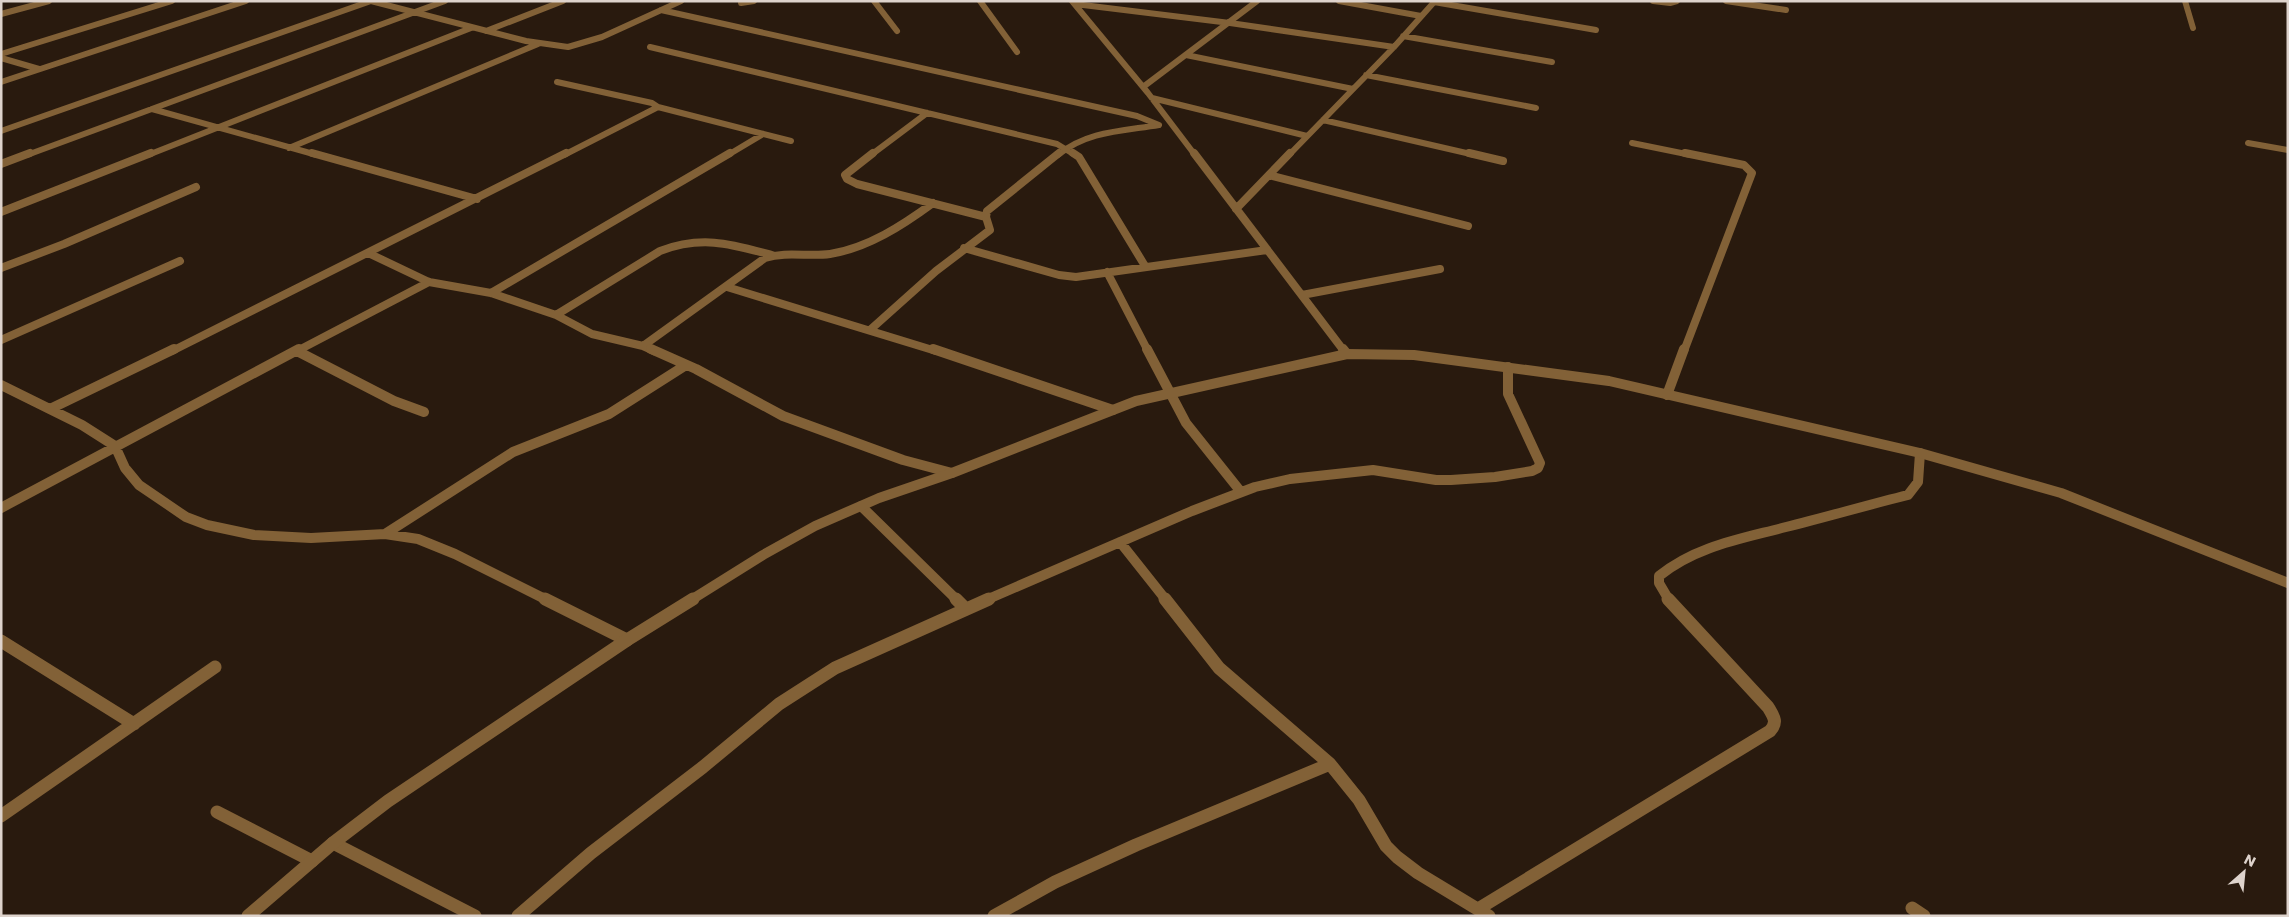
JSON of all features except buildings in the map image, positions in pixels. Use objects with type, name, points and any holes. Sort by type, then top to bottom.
[{"type":"street","points":[[1,14],[49,1]]},
{"type":"street","points":[[1,54],[172,1]]},
{"type":"street","points":[[1,82],[246,1]]},
{"type":"street","points":[[1,131],[371,1],[538,44],[568,47],[586,44],[681,1]]},
{"type":"street","points":[[1,164],[445,1]]},
{"type":"street","points":[[486,31],[563,1]]},
{"type":"street","points":[[741,3],[754,1]]},
{"type":"street","points":[[874,1],[897,31]]},
{"type":"street","points":[[980,1],[1017,52]]},
{"type":"street","points":[[1143,87],[1257,1]]},
{"type":"street","points":[[1339,1],[1421,16]]},
{"type":"street","points":[[1653,1],[1670,3],[1678,1]]},
{"type":"street","points":[[1726,1],[1786,10]]},
{"type":"street","points":[[2185,1],[2193,28]]},
{"type":"street","points":[[1236,209],[1394,47],[1434,2],[1596,30]]},
{"type":"street","points":[[1073,3],[1230,23],[1394,47]]},
{"type":"street","points":[[1073,3],[1152,98],[1347,354]]},
{"type":"street","points":[[661,10],[1137,116],[1159,125]]},
{"type":"street","points":[[1,212],[471,28]]},
{"type":"street","points":[[1403,36],[1552,62]]},
{"type":"street","points":[[289,148],[538,44]]},
{"type":"street","points":[[650,47],[1047,141],[1064,147],[1079,157],[1145,266]]},
{"type":"street","points":[[1186,55],[1353,89]]},
{"type":"street","points":[[1,58],[39,69]]},
{"type":"street","points":[[1366,75],[1536,108]]},
{"type":"street","points":[[557,82],[652,104],[791,140]]},
{"type":"street","points":[[1152,98],[1307,136]]},
{"type":"street","points":[[50,409],[368,254],[658,107]]},
{"type":"street","points":[[152,109],[476,200]]},
{"type":"street","points":[[927,113],[846,175],[847,179],[857,184],[986,217]]},
{"type":"street","points":[[1323,120],[1503,161]]},
{"type":"street","points":[[870,330],[964,248],[980,239],[990,230],[986,217],[987,212],[1064,147],[1095,135],[1159,125],[1171,125]]},
{"type":"street","points":[[491,293],[763,134]]},
{"type":"street","points":[[1632,142],[1744,165],[1752,173],[1667,394]]},
{"type":"street","points":[[2248,143],[2288,150]]},
{"type":"street","points":[[1269,175],[1468,226]]},
{"type":"street","points":[[1,268],[80,237],[196,187]]},
{"type":"street","points":[[643,346],[772,255],[784,253],[816,255],[844,251],[906,222],[933,204]]},
{"type":"street","points":[[556,315],[674,244],[690,240],[720,240],[772,255]]},
{"type":"street","points":[[964,248],[1060,275],[1076,277],[1267,250]]},
{"type":"street","points":[[368,254],[429,282],[491,293],[556,315],[592,334],[643,346],[686,365],[783,416],[903,460],[952,473]]},
{"type":"street","points":[[1,340],[180,261]]},
{"type":"street","points":[[1302,295],[1440,269]]},
{"type":"street","points":[[1107,272],[1169,394],[1197,439],[1241,492]]},
{"type":"street","points":[[1,508],[115,446],[429,282]]},
{"type":"street","points":[[727,287],[870,330],[1113,410]]},
{"type":"street","points":[[297,351],[387,398],[424,412]]},
{"type":"street","points":[[248,916],[333,843],[388,801],[627,640],[815,526],[861,506],[952,473],[1136,401],[1347,354],[1414,355],[1508,366],[1608,382],[1920,453],[2061,492],[2288,583]]},
{"type":"street","points":[[385,534],[513,452],[609,414],[686,365]]},
{"type":"street","points":[[518,916],[591,853],[703,767],[779,704],[835,668],[1120,542],[1241,492],[1290,479],[1355,472],[1400,473],[1451,480],[1495,477],[1532,471],[1538,468],[1540,463],[1508,394],[1508,366]]},
{"type":"street","points":[[1,386],[82,425],[115,446],[125,468],[140,485],[186,517],[208,526],[254,535],[278,537],[311,538],[385,534],[418,539],[455,554],[627,640]]},
{"type":"street","points":[[1120,542],[1219,668],[1330,764],[1358,800],[1386,846],[1418,873],[1484,912],[1770,731],[1775,725],[1774,718],[1768,707],[1664,595],[1659,582],[1659,576],[1689,556],[1722,544],[1908,495],[1915,490],[1919,481],[1920,453]]},
{"type":"street","points":[[861,506],[966,610]]},
{"type":"street","points":[[1,641],[134,724]]},
{"type":"street","points":[[1,816],[215,667]]},
{"type":"street","points":[[994,916],[1055,882],[1100,861],[1330,764]]},
{"type":"street","points":[[216,812],[312,861]]},
{"type":"street","points":[[333,843],[475,916]]}]
